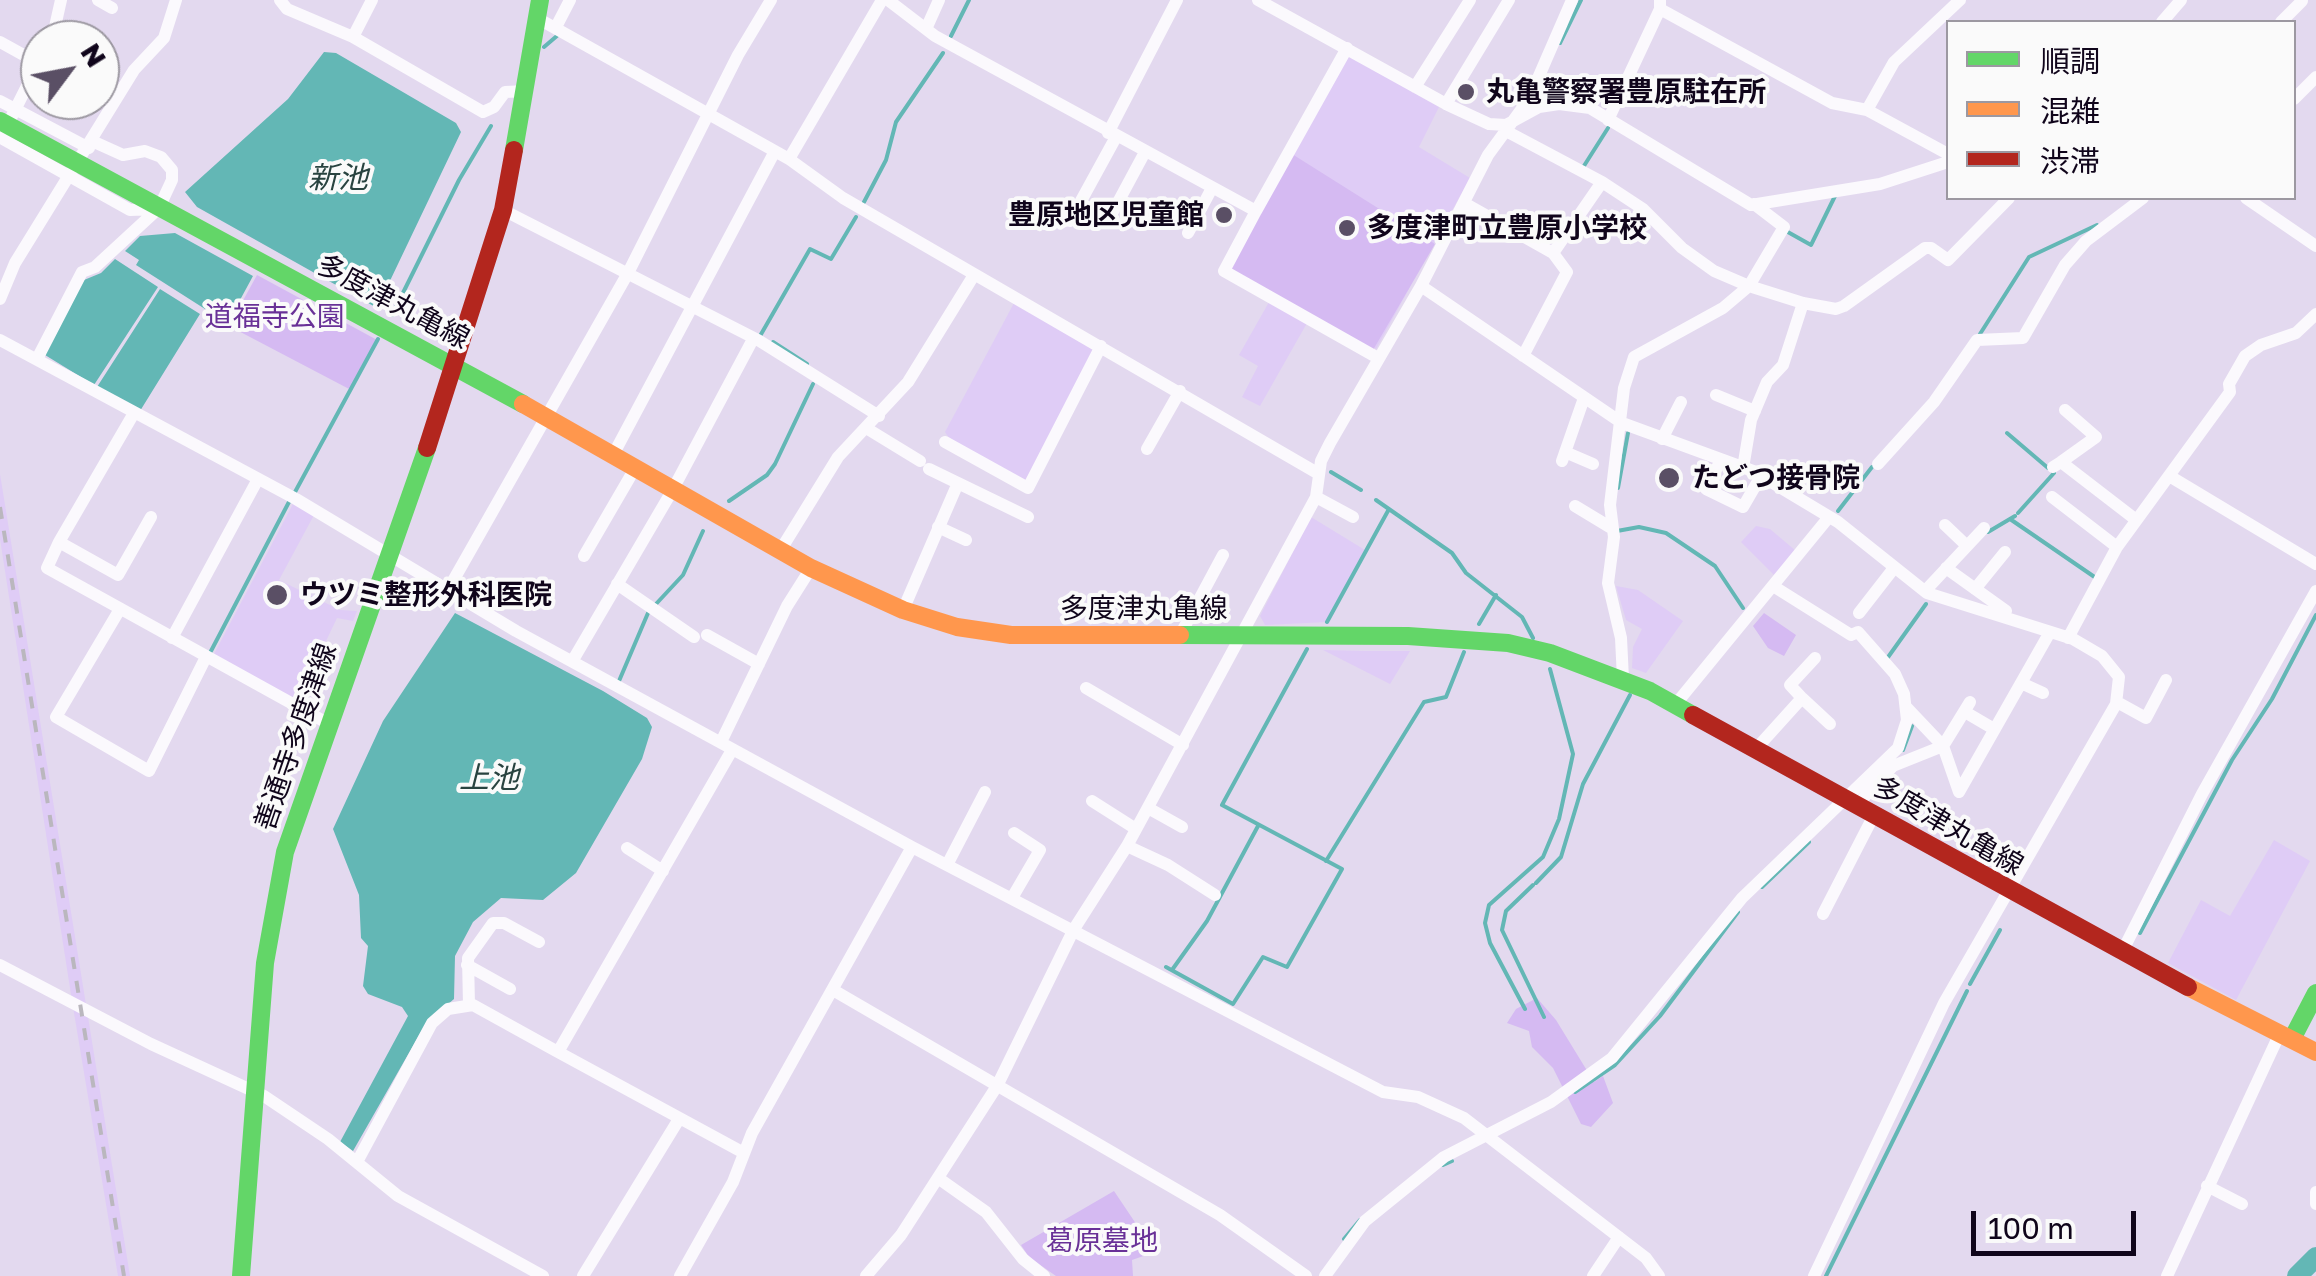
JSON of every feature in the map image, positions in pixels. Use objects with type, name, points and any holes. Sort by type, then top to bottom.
[{"type":"main road","name":"善通寺多度津線","points":[[241,1276],[253,1092],[272,908],[286,852],[329,724],[456,366],[503,210],[539,9]]},
{"type":"main road","name":"多度津丸亀線","points":[[0,120],[456,366],[811,568],[903,610],[957,627],[1012,635],[1461,638],[1550,653],[1623,679],[1674,705],[2121,954],[2316,1052]]},
{"type":"main road","points":[[2286,1036],[2316,993]]},
{"type":"street","points":[[98,0],[112,8]]},
{"type":"street","points":[[0,299],[15,263],[134,70],[164,38],[176,0]]},
{"type":"street","points":[[280,0],[286,9],[353,37],[483,112],[494,107],[505,92],[527,90]]},
{"type":"street","points":[[353,37],[372,0]]},
{"type":"street","points":[[556,28],[570,0]]},
{"type":"street","points":[[449,588],[628,272],[771,0]]},
{"type":"street","points":[[789,159],[885,0],[926,29],[1112,135],[1256,211]]},
{"type":"street","points":[[926,29],[939,0]]},
{"type":"street","points":[[1070,222],[1178,0]]},
{"type":"street","points":[[1258,0],[1489,124],[1517,120]]},
{"type":"street","points":[[1414,87],[1470,0]]},
{"type":"street","points":[[1446,104],[1509,0]]},
{"type":"street","points":[[1517,120],[1572,0]]},
{"type":"street","points":[[1866,110],[1894,62],[1960,0]]},
{"type":"street","points":[[2283,20],[2302,0]]},
{"type":"street","points":[[1608,120],[1658,3],[1832,103],[1866,110],[1946,153]]},
{"type":"street","points":[[539,9],[556,28],[789,159],[843,198],[1319,474]]},
{"type":"street","points":[[1347,48],[1224,271],[1378,358]]},
{"type":"street","points":[[2296,97],[2316,77]]},
{"type":"street","points":[[0,101],[90,145],[123,154],[146,150],[161,157],[172,170],[172,180],[159,208],[95,267],[82,272],[37,359]]},
{"type":"street","points":[[20,101],[0,138],[130,210],[159,208]]},
{"type":"street","points":[[866,1276],[938,1178],[997,1086],[1074,929],[1136,830],[1316,497],[1330,443],[1506,131],[1539,107],[1559,104],[1590,108],[1754,204],[1784,227],[1749,286],[1724,308],[1634,357],[1624,388],[1610,505],[1613,529],[1608,583],[1621,638],[1623,679]]},
{"type":"street","points":[[1506,131],[1602,182],[1642,209],[1714,271],[1749,286],[1836,310],[1925,248],[1948,260],[2007,200]]},
{"type":"street","points":[[1109,219],[1145,152]]},
{"type":"street","points":[[612,456],[694,310],[774,153]]},
{"type":"street","points":[[1754,204],[1880,184],[1946,163]]},
{"type":"street","points":[[1554,253],[1602,182]]},
{"type":"street","points":[[1188,233],[1212,188]]},
{"type":"street","points":[[1878,464],[1934,402],[1977,340],[2022,338],[2076,253],[2103,226],[2140,200]]},
{"type":"street","points":[[2249,200],[2316,246]]},
{"type":"street","points":[[1464,203],[1554,253],[1567,272],[1523,356]]},
{"type":"street","points":[[503,210],[628,272],[879,416]]},
{"type":"street","points":[[780,551],[838,458],[908,382],[974,274]]},
{"type":"street","points":[[1421,286],[1622,423],[1761,476],[1829,517],[1925,591],[2068,638],[2112,666],[2121,691],[2117,702],[1944,1003],[1814,1276]]},
{"type":"street","points":[[1743,468],[1754,411],[1767,382],[1783,365],[1803,303]]},
{"type":"street","points":[[2068,638],[2118,547],[2230,392],[2231,379],[2246,356],[2261,345],[2296,333],[2316,314]]},
{"type":"street","points":[[0,340],[258,479],[449,588],[516,632],[912,847],[1383,1092],[1418,1097],[1464,1118],[1646,1258],[1659,1276]]},
{"type":"street","points":[[573,660],[672,491],[752,341]]},
{"type":"street","points":[[945,442],[1028,488],[1101,346]]},
{"type":"street","points":[[1147,449],[1180,391]]},
{"type":"street","points":[[1716,395],[1754,411]]},
{"type":"street","points":[[1584,398],[1564,457],[1591,466],[1615,468]]},
{"type":"street","points":[[1662,439],[1681,402]]},
{"type":"street","points":[[2064,410],[2096,437],[2058,465],[2136,519]]},
{"type":"street","points":[[134,413],[46,568],[329,724]]},
{"type":"street","points":[[866,428],[924,465],[1028,517]]},
{"type":"street","points":[[1721,460],[1706,489],[1743,507],[1761,476]]},
{"type":"street","points":[[584,556],[634,470]]},
{"type":"street","points":[[2171,477],[2316,564]]},
{"type":"street","points":[[172,638],[258,479]]},
{"type":"street","points":[[903,610],[958,483]]},
{"type":"street","points":[[1316,497],[1353,518]]},
{"type":"street","points":[[2052,497],[2118,547]]},
{"type":"street","points":[[1574,506],[1613,529]]},
{"type":"street","points":[[1674,705],[1829,517]]},
{"type":"street","points":[[60,542],[118,575],[150,526]]},
{"type":"street","points":[[938,526],[966,540]]},
{"type":"street","points":[[1945,526],[1966,545]]},
{"type":"street","points":[[1925,591],[1984,528]]},
{"type":"street","points":[[1975,589],[2005,552]]},
{"type":"street","points":[[1180,638],[1223,555]]},
{"type":"street","points":[[558,1052],[664,871],[727,746],[758,664],[811,568]]},
{"type":"street","points":[[1859,613],[1894,568]]},
{"type":"street","points":[[1946,568],[2020,620]]},
{"type":"street","points":[[617,584],[701,636],[758,664]]},
{"type":"street","points":[[1773,586],[1851,635],[1858,632],[1901,683],[1906,729],[1898,748],[1851,802]]},
{"type":"street","points":[[2121,954],[2202,794],[2316,591]]},
{"type":"street","points":[[120,609],[56,717],[148,771],[206,657]]},
{"type":"street","points":[[1906,708],[1943,746],[1959,792],[2050,632]]},
{"type":"street","points":[[1815,658],[1790,685],[1830,724]]},
{"type":"street","points":[[2117,702],[2144,722],[2166,680]]},
{"type":"street","points":[[2021,683],[2043,693]]},
{"type":"street","points":[[1086,688],[1183,745]]},
{"type":"street","points":[[1756,750],[1802,698]]},
{"type":"street","points":[[1325,1276],[1365,1221],[1444,1157],[1490,1136],[1612,1058],[1742,898],[1893,766],[1943,746],[1967,707],[1994,729]]},
{"type":"street","points":[[947,865],[986,792]]},
{"type":"street","points":[[1092,801],[1136,830]]},
{"type":"street","points":[[1148,808],[1182,827]]},
{"type":"street","points":[[1823,914],[1874,815]]},
{"type":"street","points":[[1012,898],[1040,850],[1014,833]]},
{"type":"street","points":[[1127,846],[1215,895]]},
{"type":"street","points":[[680,1276],[912,847]]},
{"type":"street","points":[[626,848],[664,871]]},
{"type":"street","points":[[468,1005],[467,965],[479,939],[498,920],[539,942]]},
{"type":"street","points":[[0,965],[150,1044],[253,1092],[358,1162],[398,1196],[543,1276]]},
{"type":"street","points":[[467,965],[510,989]]},
{"type":"street","points":[[833,990],[1220,1216],[1306,1276]]},
{"type":"street","points":[[358,1162],[432,1023],[448,1009],[468,1005],[744,1153]]},
{"type":"street","points":[[2167,1276],[2207,1186],[2286,1036]]},
{"type":"street","points":[[583,1276],[678,1119]]},
{"type":"street","points":[[938,1178],[986,1212],[1022,1259],[1044,1276]]},
{"type":"street","points":[[2207,1186],[2242,1204]]},
{"type":"street","points":[[2316,1192],[2316,1204]]},
{"type":"street","points":[[1593,1276],[1619,1237]]},
{"type":"shaded area","name":"多度津町立豊原小学校","points":[[1349,56],[1439,107],[1419,147],[1470,178],[1376,349],[1311,316],[1260,406],[1242,397],[1258,366],[1239,355],[1273,295],[1260,213]]},
{"type":"shaded area","points":[[1014,303],[1095,351],[1025,481],[951,441],[945,432]]},
{"type":"shaded area","points":[[0,474],[130,1276],[118,1276],[72,1001],[0,539]]},
{"type":"shaded area","name":"ウツミ整形外科医院","points":[[294,502],[314,515],[279,580],[340,610],[357,611],[353,621],[337,618],[297,702],[213,656]]},
{"type":"shaded area","points":[[1311,517],[1365,550],[1327,622],[1265,625],[1260,616]]},
{"type":"shaded area","points":[[1756,526],[1770,529],[1796,551],[1777,578],[1741,542]]},
{"type":"shaded area","points":[[1616,586],[1638,590],[1683,621],[1646,673],[1632,668],[1633,647],[1642,629],[1626,620]]},
{"type":"shaded area","points":[[1323,650],[1365,651],[1410,651],[1390,684]]},
{"type":"shaded area","points":[[2274,840],[2310,861],[2236,1000],[2168,963],[2201,900],[2230,916]]},
{"type":"green space","points":[[1292,154],[1435,244],[1373,350],[1231,269]]},
{"type":"green space","name":"道福寺公園","points":[[257,275],[379,341],[351,390],[229,326]]},
{"type":"green space","points":[[1764,613],[1796,635],[1784,656],[1768,648],[1753,626]]},
{"type":"green space","points":[[1537,998],[1556,1020],[1594,1082],[1603,1076],[1613,1103],[1591,1127],[1581,1124],[1553,1068],[1532,1047],[1529,1031],[1507,1023],[1516,1009]]},
{"type":"green space","name":"葛原墓地","points":[[1114,1191],[1155,1252],[1132,1260],[1133,1276],[1056,1276],[1029,1257],[1021,1245]]},
{"type":"water","name":"新池","points":[[324,52],[336,53],[456,123],[461,132],[377,308],[197,207],[185,192],[288,99]]},
{"type":"water","points":[[175,233],[253,276],[227,324],[210,307],[205,309],[136,265],[139,260],[125,251],[140,236]]},
{"type":"water","points":[[115,259],[158,287],[94,385],[45,355],[84,280],[101,273]]},
{"type":"water","points":[[160,289],[200,314],[140,411],[97,387]]},
{"type":"water","name":"上池","points":[[455,613],[603,691],[647,718],[652,727],[642,759],[576,873],[543,900],[501,898],[473,922],[455,956],[454,999],[426,1023],[353,1151],[340,1142],[408,1016],[402,1007],[368,994],[363,986],[368,946],[361,938],[359,895],[333,829],[383,721]]},
{"type":"waterway","points":[[951,36],[969,0]]},
{"type":"waterway","points":[[1560,43],[1581,0]]},
{"type":"waterway","points":[[544,47],[558,35]]},
{"type":"waterway","points":[[864,202],[886,160],[896,122],[943,53]]},
{"type":"waterway","points":[[392,315],[459,180],[491,126]]},
{"type":"waterway","points":[[1582,169],[1608,128]]},
{"type":"waterway","points":[[1786,231],[1811,245],[1835,196]]},
{"type":"waterway","points":[[760,336],[810,249],[831,259],[856,217]]},
{"type":"waterway","points":[[1980,334],[2029,257],[2097,225]]},
{"type":"waterway","points":[[295,492],[378,339]]},
{"type":"waterway","points":[[773,342],[807,364]]},
{"type":"waterway","points":[[729,501],[767,475],[775,464],[813,384]]},
{"type":"waterway","points":[[1618,488],[1628,433]]},
{"type":"waterway","points":[[2007,433],[2048,468]]},
{"type":"waterway","points":[[1838,511],[1872,467]]},
{"type":"waterway","points":[[1331,472],[1361,490]]},
{"type":"waterway","points":[[2018,513],[2054,473]]},
{"type":"waterway","points":[[211,651],[290,500]]},
{"type":"waterway","points":[[1376,500],[1452,553],[1466,573],[1522,617],[1533,638]]},
{"type":"waterway","points":[[1327,622],[1389,509]]},
{"type":"waterway","points":[[1988,532],[2015,516]]},
{"type":"waterway","points":[[2010,519],[2096,578]]},
{"type":"waterway","points":[[1617,531],[1639,527],[1666,533],[1715,566],[1743,608]]},
{"type":"waterway","points":[[656,604],[683,575],[703,531]]},
{"type":"waterway","points":[[1479,624],[1496,595]]},
{"type":"waterway","points":[[1886,660],[1926,604]]},
{"type":"waterway","points":[[619,681],[648,613]]},
{"type":"waterway","points":[[2140,933],[2232,760],[2272,699],[2316,615]]},
{"type":"waterway","points":[[1166,967],[1233,1004],[1263,957],[1287,967],[1342,869],[1222,805],[1307,649]]},
{"type":"waterway","points":[[1326,861],[1424,702],[1446,697],[1464,652]]},
{"type":"waterway","points":[[1525,1009],[1490,943],[1485,923],[1489,905],[1543,857],[1559,819],[1573,754],[1550,669]]},
{"type":"waterway","points":[[1536,883],[1561,857],[1583,784],[1630,695]]},
{"type":"waterway","points":[[1903,750],[1912,726]]},
{"type":"waterway","points":[[1172,970],[1207,921],[1258,826]]},
{"type":"waterway","points":[[1762,887],[1809,842]]},
{"type":"waterway","points":[[1533,885],[1506,911],[1502,930],[1544,1017]]},
{"type":"waterway","points":[[1575,1092],[1615,1065],[1660,1016],[1738,912]]},
{"type":"waterway","points":[[1970,984],[2000,930]]},
{"type":"waterway","points":[[1826,1276],[1967,991]]},
{"type":"waterway","points":[[1443,1165],[1452,1161]]},
{"type":"waterway","points":[[1344,1239],[1360,1220]]},
{"type":"waterway","points":[[2297,1276],[2316,1257]]},
{"type":"railway","points":[[0,507],[124,1276]]},
{"type":"traffic: fast","points":[[514,150],[540,0]]},
{"type":"traffic: fast","points":[[0,121],[523,404]]},
{"type":"traffic: fast","points":[[241,1276],[265,963],[285,852],[427,448]]},
{"type":"traffic: fast","points":[[1180,635],[1408,636],[1508,643],[1550,653],[1650,691],[1693,715]]},
{"type":"traffic: fast","points":[[2292,1039],[2316,993]]},
{"type":"traffic: slow","points":[[523,404],[811,568],[903,610],[957,627],[1011,635],[1180,635]]},
{"type":"traffic: slow","points":[[2188,987],[2316,1052]]},
{"type":"traffic: jam","points":[[427,448],[503,210],[514,150]]},
{"type":"traffic: jam","points":[[1693,715],[2188,987]]},
{"type":"place","name":"丸亀警察署豊原駐在所","points":[[1466,92]]},
{"type":"place","name":"豊原地区児童館","points":[[1224,215]]},
{"type":"place","name":"多度津町立豊原小学校","points":[[1347,228]]},
{"type":"place","name":"たどつ接骨院","points":[[1669,478]]},
{"type":"place","name":"ウツミ整形外科医院","points":[[277,595]]}]
